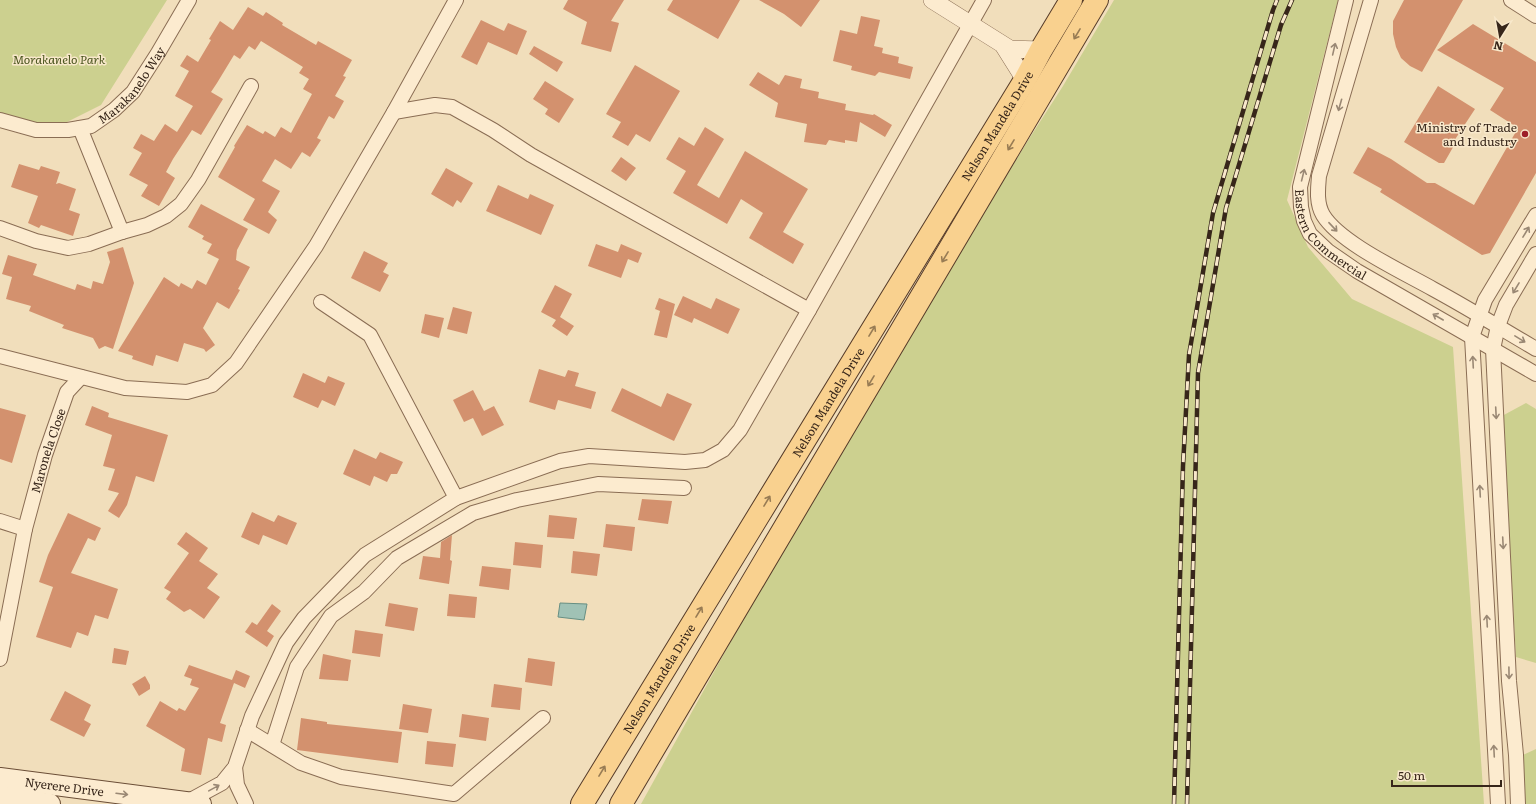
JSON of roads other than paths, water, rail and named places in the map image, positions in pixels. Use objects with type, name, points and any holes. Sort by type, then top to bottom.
[{"type":"main road","name":"Nelson Mandela Drive","points":[[585,798],[1025,80],[1071,0]]},
{"type":"main road","name":"Nelson Mandela Drive","points":[[621,804],[1097,0]]},
{"type":"main road","name":"Nyerere Drive","points":[[0,778],[194,803]]},
{"type":"main road","name":"Nyerere Drive","points":[[0,797],[50,804]]},
{"type":"main road","points":[[568,804],[585,798]]},
{"type":"street","name":"Marakanelo Way","points":[[0,120],[36,130],[68,130],[91,126],[114,110],[133,92],[189,0]]},
{"type":"street","points":[[0,356],[125,388],[186,392],[212,385],[236,363],[316,246],[394,112],[456,0]]},
{"type":"street","points":[[932,0],[1010,49],[1041,50]]},
{"type":"street","points":[[194,803],[222,783],[235,768],[252,716],[286,643],[304,618],[365,555],[456,498],[560,461],[589,456],[685,462],[705,460],[723,450],[740,430],[984,0]]},
{"type":"street","name":"Eastern Commercial","points":[[1346,0],[1300,187],[1301,207],[1304,221],[1310,234],[1328,251],[1357,271],[1536,374]]},
{"type":"street","name":"Eastern Commercial","points":[[1371,0],[1319,176],[1318,198],[1322,214],[1335,230],[1366,251],[1536,349]]},
{"type":"street","points":[[1511,0],[1536,16]]},
{"type":"street","points":[[1003,45],[1025,80]]},
{"type":"street","points":[[0,228],[36,241],[68,248],[89,244],[147,225],[166,216],[181,204],[198,180],[251,86]]},
{"type":"street","points":[[394,112],[435,105],[452,107],[493,130],[531,155],[809,310]]},
{"type":"street","points":[[80,128],[122,232]]},
{"type":"street","points":[[1498,804],[1472,337],[1485,300],[1536,215]]},
{"type":"street","points":[[1518,804],[1516,755],[1509,681],[1493,349],[1498,326],[1506,305],[1536,254]]},
{"type":"street","points":[[321,302],[370,335],[456,498]]},
{"type":"street","name":"Maronela Close","points":[[0,659],[25,529],[45,455],[68,392],[81,377]]},
{"type":"street","points":[[272,745],[297,667],[331,616],[364,592],[397,558],[473,513],[517,500],[598,484],[684,488]]},
{"type":"street","points":[[0,521],[25,529]]},
{"type":"street","points":[[247,730],[301,763],[340,777],[454,794],[543,718]]},
{"type":"street","points":[[235,768],[237,786],[246,804]]},
{"type":"railway","points":[[1174,804],[1183,466],[1189,355],[1213,213],[1277,0]]},
{"type":"railway","points":[[1187,804],[1198,373],[1226,208],[1281,25],[1292,0]]},
{"type":"place","name":"Ministry of Trade and Industry","points":[[1525,134]]},
{"type":"park label","name":"Morakanelo Park","points":[[59,59]]}]
